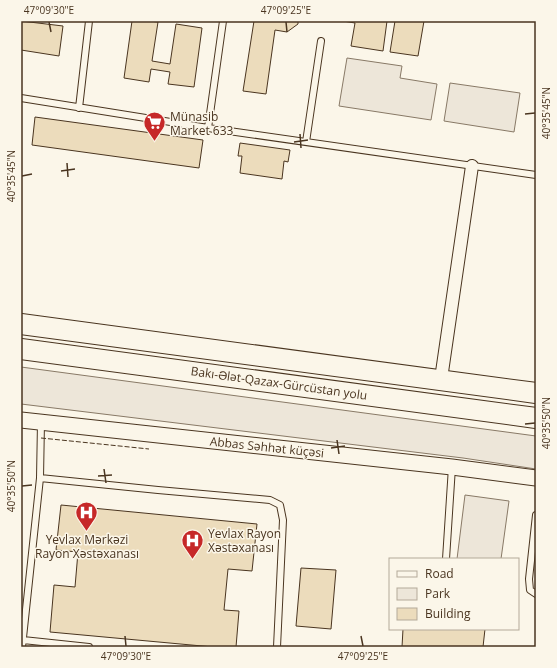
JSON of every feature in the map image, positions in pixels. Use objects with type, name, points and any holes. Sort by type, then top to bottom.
[{"type":"highway","name":"Bakı-Ələt-Qazax-Gürcüstan yolu","points":[[21,324],[441,379],[536,393]]},
{"type":"highway","name":"Bakı-Ələt-Qazax-Gürcüstan yolu","points":[[21,348],[536,418]]},
{"type":"street","points":[[441,379],[472,166]]},
{"type":"street","name":"Abbas Səhhət küçəsi","points":[[21,420],[452,467],[536,478]]},
{"type":"lane","points":[[79,108],[90,21]]},
{"type":"lane","points":[[208,128],[223,21]]},
{"type":"lane","points":[[306,142],[321,40]]},
{"type":"lane","points":[[21,98],[208,128],[536,174]]},
{"type":"lane","points":[[22,647],[40,478],[41,422]]},
{"type":"lane","points":[[446,558],[452,467]]},
{"type":"lane","points":[[40,478],[270,500],[280,506],[283,520],[277,647]]},
{"type":"lane","points":[[536,515],[529,578],[530,590],[536,594]]},
{"type":"lane","points":[[23,640],[89,647]]},
{"type":"green space","points":[[347,58],[402,66],[400,78],[437,84],[431,120],[339,106]]},
{"type":"green space","points":[[450,83],[520,93],[514,132],[444,121]]},
{"type":"green space","points":[[21,367],[536,436],[536,469],[463,458],[21,404]]},
{"type":"green space","points":[[465,495],[509,501],[501,558],[457,558]]},
{"type":"building","points":[[21,21],[63,26],[59,56],[21,50]]},
{"type":"building","points":[[132,21],[158,22],[152,61],[170,64],[176,24],[202,28],[194,87],[168,84],[170,72],[151,69],[149,82],[124,78]]},
{"type":"building","points":[[254,21],[298,21],[298,24],[287,32],[275,30],[266,94],[243,91]]},
{"type":"building","points":[[343,21],[387,21],[383,51],[351,46],[355,23]]},
{"type":"building","points":[[395,21],[424,21],[418,56],[390,52]]},
{"type":"building","points":[[35,117],[203,140],[199,168],[32,145]]},
{"type":"building","points":[[240,143],[290,150],[288,162],[284,161],[282,179],[240,173],[242,156],[238,156]]},
{"type":"building","points":[[61,505],[257,524],[252,571],[228,569],[224,610],[239,611],[236,647],[213,647],[50,632],[54,585],[75,587],[78,552],[56,550]]},
{"type":"building","points":[[301,568],[336,570],[331,629],[296,626]]},
{"type":"building","points":[[403,630],[485,630],[483,647],[402,647]]},
{"type":"fence","points":[[41,438],[149,449]]},
{"type":"place","name":"Münasib Market 633","points":[[155,142]]},
{"type":"place","name":"Yevlax Mərkəzi Rayon Xəstəxanası","points":[[87,532]]},
{"type":"place","name":"Yevlax Rayon Xəstəxanası","points":[[192,560]]}]
